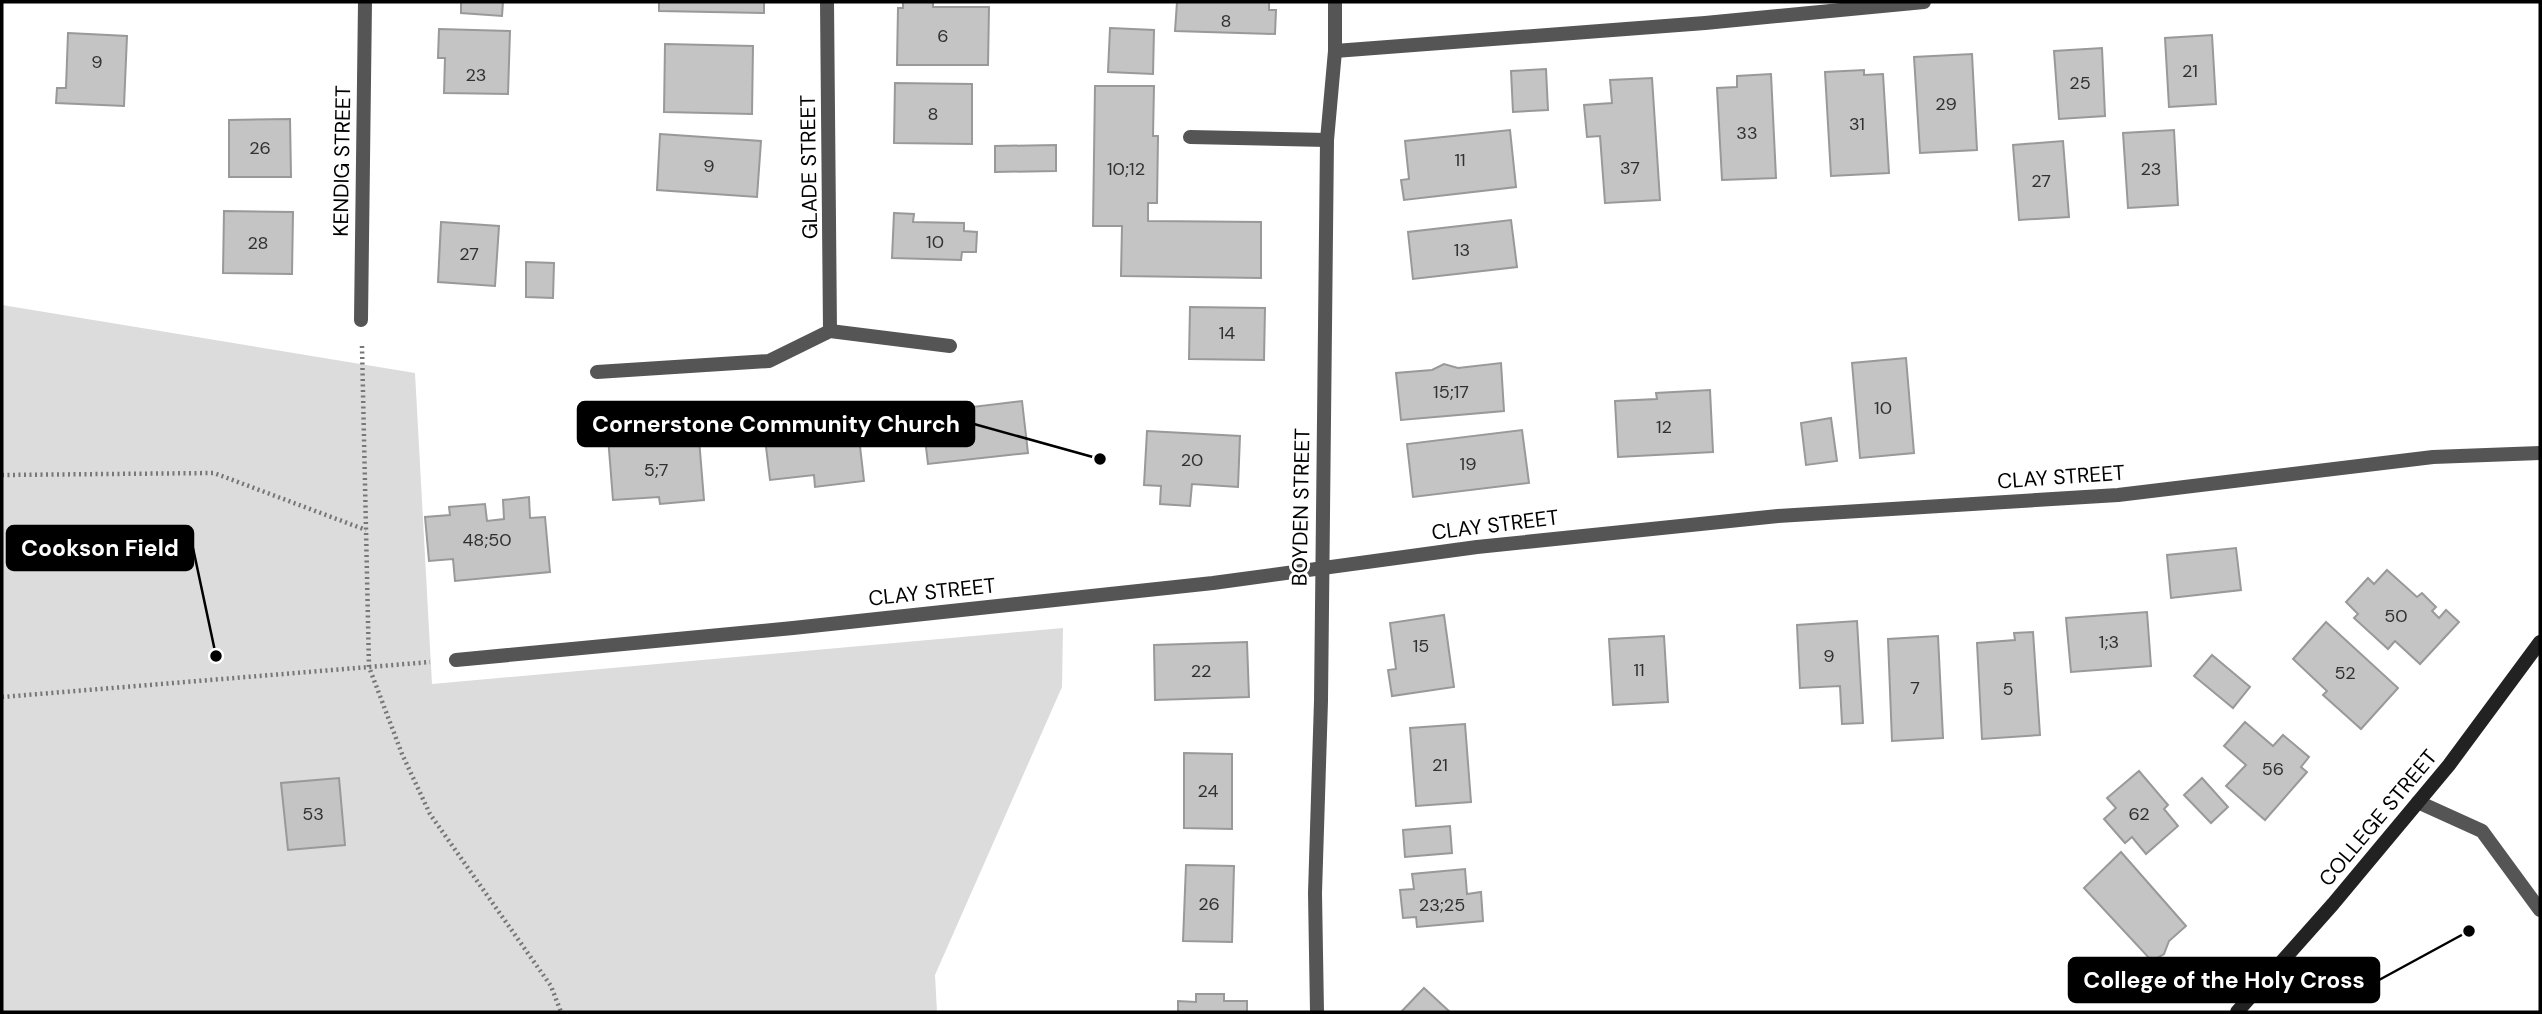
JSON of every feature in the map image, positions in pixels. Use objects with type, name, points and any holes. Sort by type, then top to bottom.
[{"type":"street","name":"KENDIG STREET","points":[[361,320],[365,2]]},
{"type":"street","name":"GLADE STREET","points":[[827,2],[830,331]]},
{"type":"street","name":"BOYDEN STREET","points":[[1317,1012],[1315,893],[1321,701],[1328,140],[1335,51],[1335,2]]},
{"type":"street","points":[[1335,51],[1705,23],[1924,2]]},
{"type":"street","points":[[1190,137],[1328,140]]},
{"type":"street","points":[[597,372],[769,361],[830,331],[950,346]]},
{"type":"street","name":"CLAY STREET","points":[[456,660],[1006,606],[1213,583],[1477,547],[1778,516],[2118,495],[2433,457],[2540,453]]},
{"type":"street","name":"COLLEGE STREET","points":[[2237,1012],[2333,904],[2449,765],[2540,642]]},
{"type":"street","points":[[2418,802],[2482,831],[2540,910]]},
{"type":"path","points":[[361,320],[369,667],[401,754],[429,814],[551,986],[561,1012]]},
{"type":"path","points":[[2,475],[214,473],[366,530]]},
{"type":"path","points":[[2,697],[456,660]]},
{"type":"shaded area","points":[[2,305],[415,373],[432,684],[1063,628],[1062,687],[935,975],[937,1012],[2,1012]]},
{"type":"building","points":[[461,2],[503,2],[502,16],[461,13]]},
{"type":"building","points":[[659,2],[764,2],[764,13],[659,11]]},
{"type":"building","points":[[903,2],[933,2],[933,7],[989,7],[988,65],[897,65],[898,8],[903,8]]},
{"type":"building","points":[[1177,2],[1269,2],[1269,10],[1276,10],[1275,34],[1175,31]]},
{"type":"building","points":[[1110,28],[1154,30],[1153,74],[1108,72]]},
{"type":"building","points":[[439,29],[510,31],[508,94],[444,93],[445,58],[438,58]]},
{"type":"building","points":[[68,33],[127,36],[124,106],[56,103],[57,88],[66,88]]},
{"type":"building","points":[[2212,35],[2216,104],[2169,107],[2165,38]]},
{"type":"building","points":[[665,44],[753,46],[752,114],[664,112]]},
{"type":"building","points":[[2102,48],[2105,116],[2059,119],[2054,51]]},
{"type":"building","points":[[1972,54],[1977,150],[1920,153],[1914,57]]},
{"type":"building","points":[[1546,69],[1548,110],[1513,112],[1511,71]]},
{"type":"building","points":[[1864,70],[1864,75],[1883,74],[1889,173],[1831,176],[1825,72]]},
{"type":"building","points":[[1771,74],[1776,178],[1722,180],[1717,88],[1737,87],[1737,76]]},
{"type":"building","points":[[1652,78],[1660,200],[1605,203],[1600,136],[1587,137],[1584,105],[1612,103],[1610,80]]},
{"type":"building","points":[[895,83],[972,84],[972,144],[894,143]]},
{"type":"building","points":[[1095,86],[1154,86],[1153,136],[1158,136],[1157,203],[1148,203],[1148,221],[1261,222],[1261,278],[1121,276],[1122,226],[1093,226]]},
{"type":"building","points":[[290,119],[291,177],[229,177],[229,120]]},
{"type":"building","points":[[1510,130],[1516,187],[1404,200],[1401,180],[1409,179],[1405,141]]},
{"type":"building","points":[[2174,130],[2178,205],[2128,208],[2123,133]]},
{"type":"building","points":[[660,134],[761,141],[757,197],[657,190]]},
{"type":"building","points":[[2063,141],[2069,217],[2019,220],[2013,145]]},
{"type":"building","points":[[1056,145],[1056,171],[995,172],[995,146]]},
{"type":"building","points":[[224,211],[293,212],[292,274],[223,273]]},
{"type":"building","points":[[894,213],[914,214],[913,222],[964,223],[964,231],[977,232],[976,252],[962,252],[961,260],[892,258]]},
{"type":"building","points":[[1511,220],[1517,267],[1413,279],[1408,232]]},
{"type":"building","points":[[441,222],[499,226],[495,286],[438,282]]},
{"type":"building","points":[[526,262],[554,263],[553,298],[526,297]]},
{"type":"building","points":[[1190,307],[1265,308],[1264,360],[1189,359]]},
{"type":"building","points":[[1906,358],[1914,453],[1860,458],[1852,363]]},
{"type":"building","points":[[1501,363],[1504,411],[1401,420],[1396,373],[1432,370],[1444,364],[1458,368]]},
{"type":"building","points":[[1710,390],[1713,452],[1618,457],[1615,401],[1657,399],[1656,393]]},
{"type":"building","points":[[1022,401],[1028,453],[928,464],[922,413]]},
{"type":"building","points":[[810,417],[811,426],[857,420],[864,481],[815,487],[814,475],[770,480],[763,422]]},
{"type":"building","points":[[1831,418],[1837,461],[1806,465],[1801,423]]},
{"type":"building","points":[[1522,430],[1529,483],[1413,497],[1407,444]]},
{"type":"building","points":[[1147,431],[1240,436],[1238,487],[1192,484],[1190,506],[1160,504],[1161,486],[1144,485]]},
{"type":"building","points":[[653,434],[654,442],[699,439],[704,500],[660,504],[659,497],[613,500],[608,437]]},
{"type":"building","points":[[529,497],[530,518],[545,517],[550,572],[455,581],[453,559],[429,561],[425,517],[450,515],[449,507],[485,504],[487,521],[504,519],[503,500]]},
{"type":"building","points":[[2236,548],[2241,590],[2171,598],[2167,555]]},
{"type":"building","points":[[2387,570],[2417,597],[2422,593],[2436,607],[2432,611],[2439,618],[2446,610],[2459,622],[2420,664],[2395,641],[2388,649],[2354,618],[2358,614],[2346,602],[2368,578],[2374,584]]},
{"type":"building","points":[[2147,612],[2151,666],[2071,672],[2066,618]]},
{"type":"building","points":[[1444,615],[1454,687],[1392,696],[1388,670],[1396,669],[1390,623]]},
{"type":"building","points":[[1857,621],[1863,723],[1842,724],[1840,686],[1800,688],[1797,625]]},
{"type":"building","points":[[2326,622],[2398,688],[2361,729],[2323,695],[2327,691],[2293,659]]},
{"type":"building","points":[[2033,632],[2040,735],[1982,739],[1977,643],[2015,640],[2014,633]]},
{"type":"building","points":[[1664,636],[1668,702],[1613,705],[1609,639]]},
{"type":"building","points":[[1938,636],[1943,738],[1892,741],[1888,639]]},
{"type":"building","points":[[1247,642],[1249,697],[1155,700],[1154,645]]},
{"type":"building","points":[[2212,655],[2250,687],[2233,708],[2194,676]]},
{"type":"building","points":[[2245,722],[2273,746],[2283,735],[2309,757],[2301,767],[2307,772],[2265,820],[2226,786],[2246,765],[2224,746]]},
{"type":"building","points":[[1465,724],[1471,802],[1416,806],[1410,728]]},
{"type":"building","points":[[1184,753],[1232,754],[1232,829],[1184,828]]},
{"type":"building","points":[[2139,771],[2168,805],[2164,809],[2178,826],[2146,854],[2132,837],[2125,843],[2104,819],[2116,808],[2107,798]]},
{"type":"building","points":[[339,778],[345,845],[288,850],[281,783]]},
{"type":"building","points":[[2202,778],[2228,807],[2211,823],[2184,795]]},
{"type":"building","points":[[1450,826],[1452,853],[1405,857],[1403,830]]},
{"type":"building","points":[[2121,852],[2186,926],[2169,941],[2164,954],[2157,958],[2150,959],[2084,888]]},
{"type":"building","points":[[1186,865],[1234,866],[1232,942],[1183,941]]},
{"type":"building","points":[[1465,869],[1467,894],[1481,892],[1483,921],[1417,927],[1416,917],[1403,918],[1400,890],[1414,889],[1412,874]]},
{"type":"building","points":[[1424,988],[1450,1012],[1401,1012]]},
{"type":"building","points":[[1196,994],[1224,994],[1224,1001],[1247,1001],[1247,1012],[1178,1012],[1178,1001],[1196,1002]]},
{"type":"place","name":"Cornerstone Community Church","points":[[1100,459]]},
{"type":"place","name":"Cookson Field","points":[[216,656]]},
{"type":"place","name":"College of the Holy Cross","points":[[2469,931]]}]
